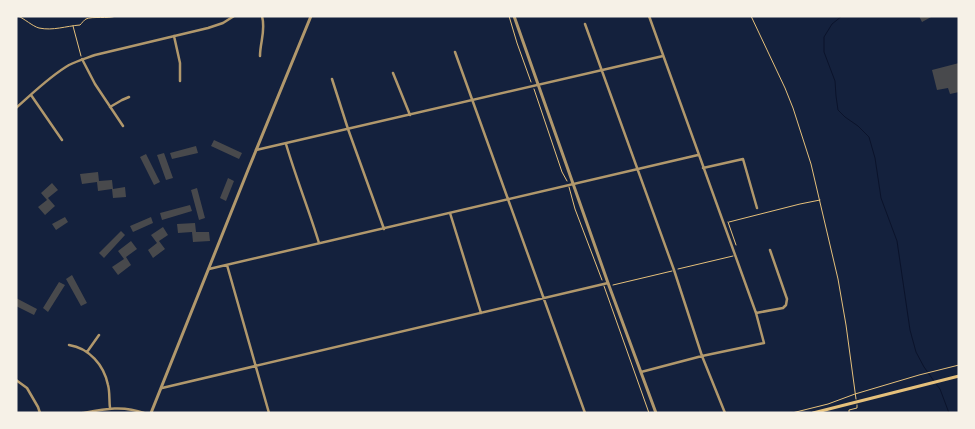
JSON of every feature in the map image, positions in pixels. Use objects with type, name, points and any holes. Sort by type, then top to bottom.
[{"type":"main road","points":[[813,413],[959,376]]},
{"type":"street","points":[[16,108],[54,76],[82,59],[95,54],[216,26],[234,16]]},
{"type":"street","points":[[260,56],[264,31],[262,16]]},
{"type":"street","points":[[151,413],[311,16]]},
{"type":"street","points":[[514,16],[608,286],[656,413]]},
{"type":"street","points":[[641,372],[702,356],[764,343],[756,313],[649,16]]},
{"type":"street","points":[[585,24],[674,270],[702,356],[725,413]]},
{"type":"street","points":[[174,36],[180,63],[180,81]]},
{"type":"street","points":[[454,52],[585,413]]},
{"type":"street","points":[[256,150],[663,56]]},
{"type":"street","points":[[82,59],[91,78],[123,126]]},
{"type":"street","points":[[394,73],[410,115]]},
{"type":"street","points":[[332,79],[384,228]]},
{"type":"street","points":[[31,95],[62,140]]},
{"type":"street","points":[[110,107],[129,97]]},
{"type":"street","points":[[286,144],[319,243]]},
{"type":"street","points":[[209,269],[698,155]]},
{"type":"street","points":[[703,168],[743,159],[757,208]]},
{"type":"street","points":[[450,213],[481,313]]},
{"type":"street","points":[[756,313],[783,308],[786,305],[787,299],[770,250]]},
{"type":"street","points":[[227,265],[269,413]]},
{"type":"street","points":[[162,388],[544,298],[608,286]]},
{"type":"street","points":[[87,352],[99,335]]},
{"type":"street","points":[[69,345],[77,346],[98,362],[106,377],[109,388],[110,408]]},
{"type":"street","points":[[16,380],[27,388],[40,413]]},
{"type":"street","points":[[83,413],[110,408],[125,408],[144,413]]},
{"type":"path","points":[[18,16],[38,28],[50,30],[80,25],[88,18],[101,19],[116,16]]},
{"type":"path","points":[[509,16],[531,82]]},
{"type":"path","points":[[751,16],[785,88],[811,164],[838,280],[857,402]]},
{"type":"path","points":[[73,26],[82,59]]},
{"type":"path","points":[[534,89],[567,182]]},
{"type":"path","points":[[569,188],[602,280]]},
{"type":"path","points":[[736,246],[728,222],[820,200]]},
{"type":"path","points":[[649,413],[608,286],[735,256]]},
{"type":"path","points":[[792,413],[959,365]]},
{"type":"path","points":[[849,413],[849,410],[857,408]]},
{"type":"building","points":[[919,16],[933,16],[922,22]]},
{"type":"building","points":[[959,63],[959,92],[950,94],[948,88],[937,90],[932,70]]},
{"type":"building","points":[[214,140],[242,153],[239,159],[211,146]]},
{"type":"building","points":[[196,146],[198,153],[172,159],[170,153]]},
{"type":"building","points":[[164,153],[173,178],[166,180],[157,155]]},
{"type":"building","points":[[146,154],[160,182],[154,185],[140,157]]},
{"type":"building","points":[[98,172],[99,181],[112,180],[113,189],[125,187],[126,197],[113,198],[112,189],[98,191],[97,182],[82,184],[80,174]]},
{"type":"building","points":[[228,178],[234,181],[226,201],[220,198]]},
{"type":"building","points":[[52,183],[58,190],[48,198],[55,206],[45,215],[38,207],[47,200],[41,193]]},
{"type":"building","points":[[197,188],[205,218],[199,220],[191,190]]},
{"type":"building","points":[[190,205],[192,211],[162,220],[160,213]]},
{"type":"building","points":[[65,217],[68,222],[56,230],[52,224]]},
{"type":"building","points":[[151,217],[153,223],[133,232],[130,226]]},
{"type":"building","points":[[195,223],[196,232],[209,232],[210,241],[193,242],[192,232],[178,233],[177,224]]},
{"type":"building","points":[[163,227],[168,235],[159,241],[165,249],[153,258],[148,250],[157,243],[151,235]]},
{"type":"building","points":[[121,231],[125,235],[104,258],[99,253]]},
{"type":"building","points":[[131,241],[137,249],[126,257],[131,265],[118,275],[112,267],[124,259],[118,251]]},
{"type":"building","points":[[72,275],[87,303],[81,306],[66,279]]},
{"type":"building","points":[[59,282],[65,285],[48,312],[43,308]]},
{"type":"building","points":[[16,298],[37,309],[34,315],[16,306]]},
{"type":"waterway","points":[[842,16],[832,24],[824,37],[824,52],[835,81],[838,110],[869,137],[875,158],[881,198],[897,241],[910,330],[916,352],[934,381]]},
{"type":"waterway","points":[[936,384],[940,389],[949,413]]}]
